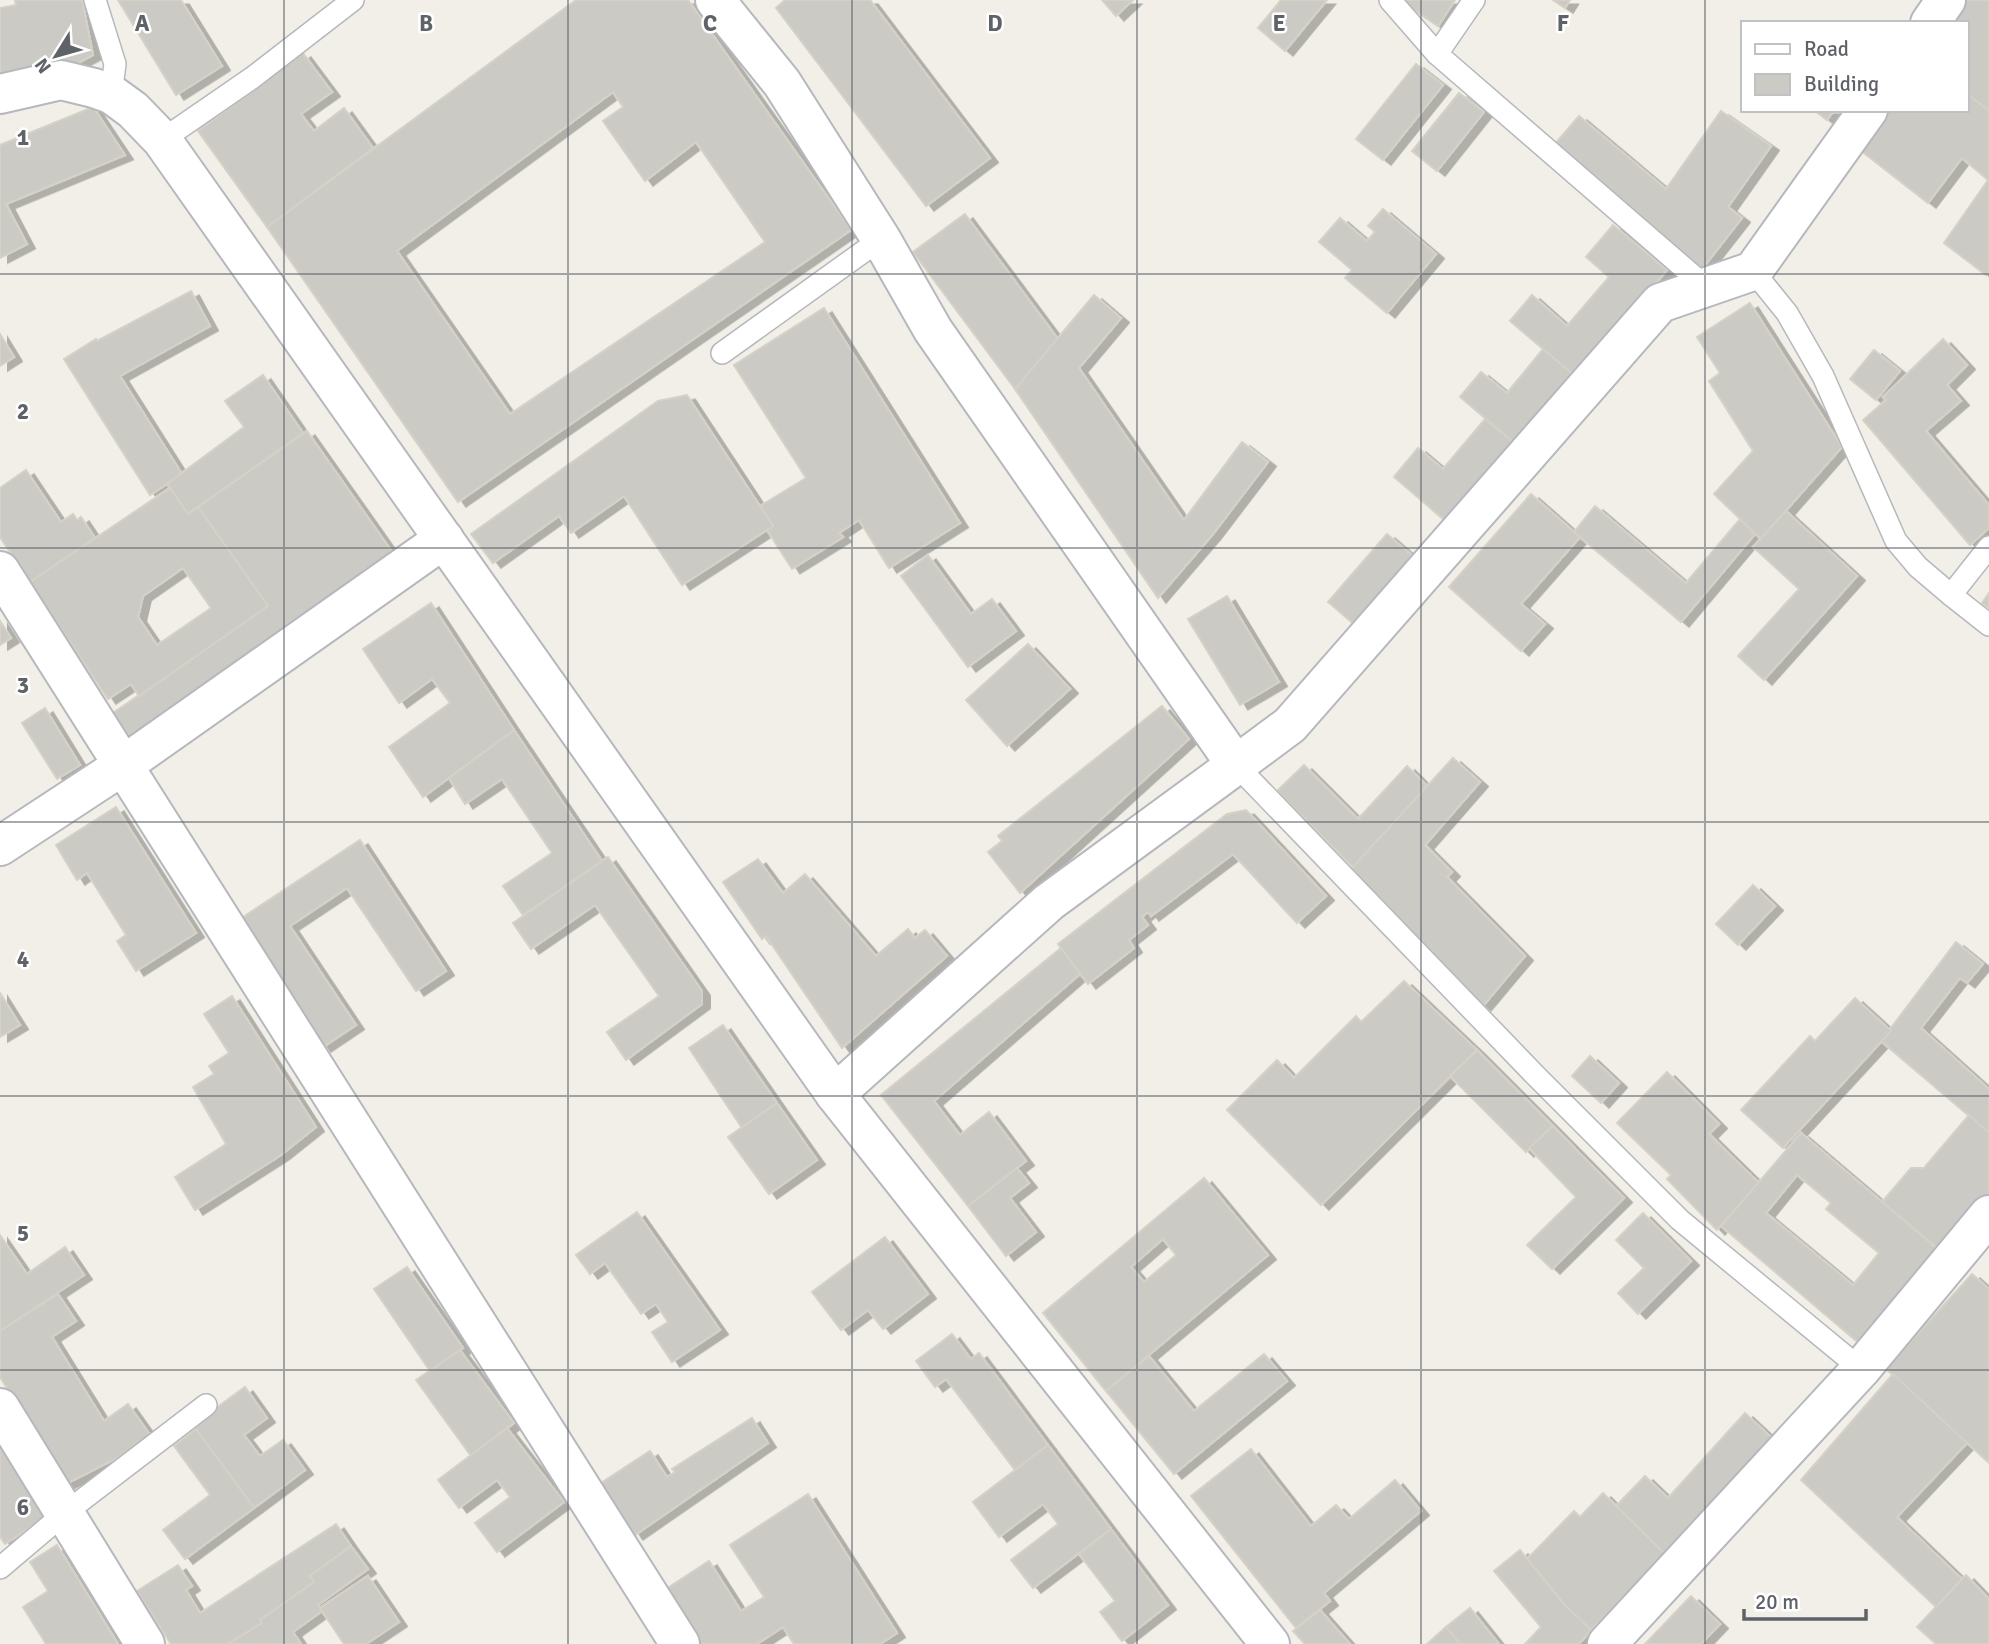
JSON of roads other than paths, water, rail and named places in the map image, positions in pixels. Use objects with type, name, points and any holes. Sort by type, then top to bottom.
[{"type":"street","points":[[715,0],[782,83],[881,239],[933,330],[1236,765]]},
{"type":"street","points":[[1931,21],[1946,0]]},
{"type":"street","points":[[0,94],[61,80],[111,94],[133,110],[162,140],[835,1094],[1270,1644]]},
{"type":"street","points":[[835,1094],[1049,902],[1290,725],[1660,303],[1753,271],[1867,112]]},
{"type":"street","points":[[0,846],[122,766],[444,539]]},
{"type":"street","points":[[0,571],[680,1644]]},
{"type":"street","points":[[1607,1644],[1861,1369],[1989,1215]]},
{"type":"street","points":[[0,1408],[145,1644]]},
{"type":"lane","points":[[95,0],[115,64],[111,94]]},
{"type":"lane","points":[[162,140],[252,78],[353,0]]},
{"type":"lane","points":[[1390,0],[1437,54],[1706,287]]},
{"type":"lane","points":[[1437,54],[1474,0]]},
{"type":"lane","points":[[722,353],[881,239]]},
{"type":"lane","points":[[1753,271],[1787,313],[1823,376],[1896,541],[1917,567],[1989,625]]},
{"type":"lane","points":[[1951,595],[1989,547]]},
{"type":"lane","points":[[1236,765],[1537,1077],[1680,1220],[1861,1369]]},
{"type":"lane","points":[[0,1568],[65,1513],[206,1405]]}]
